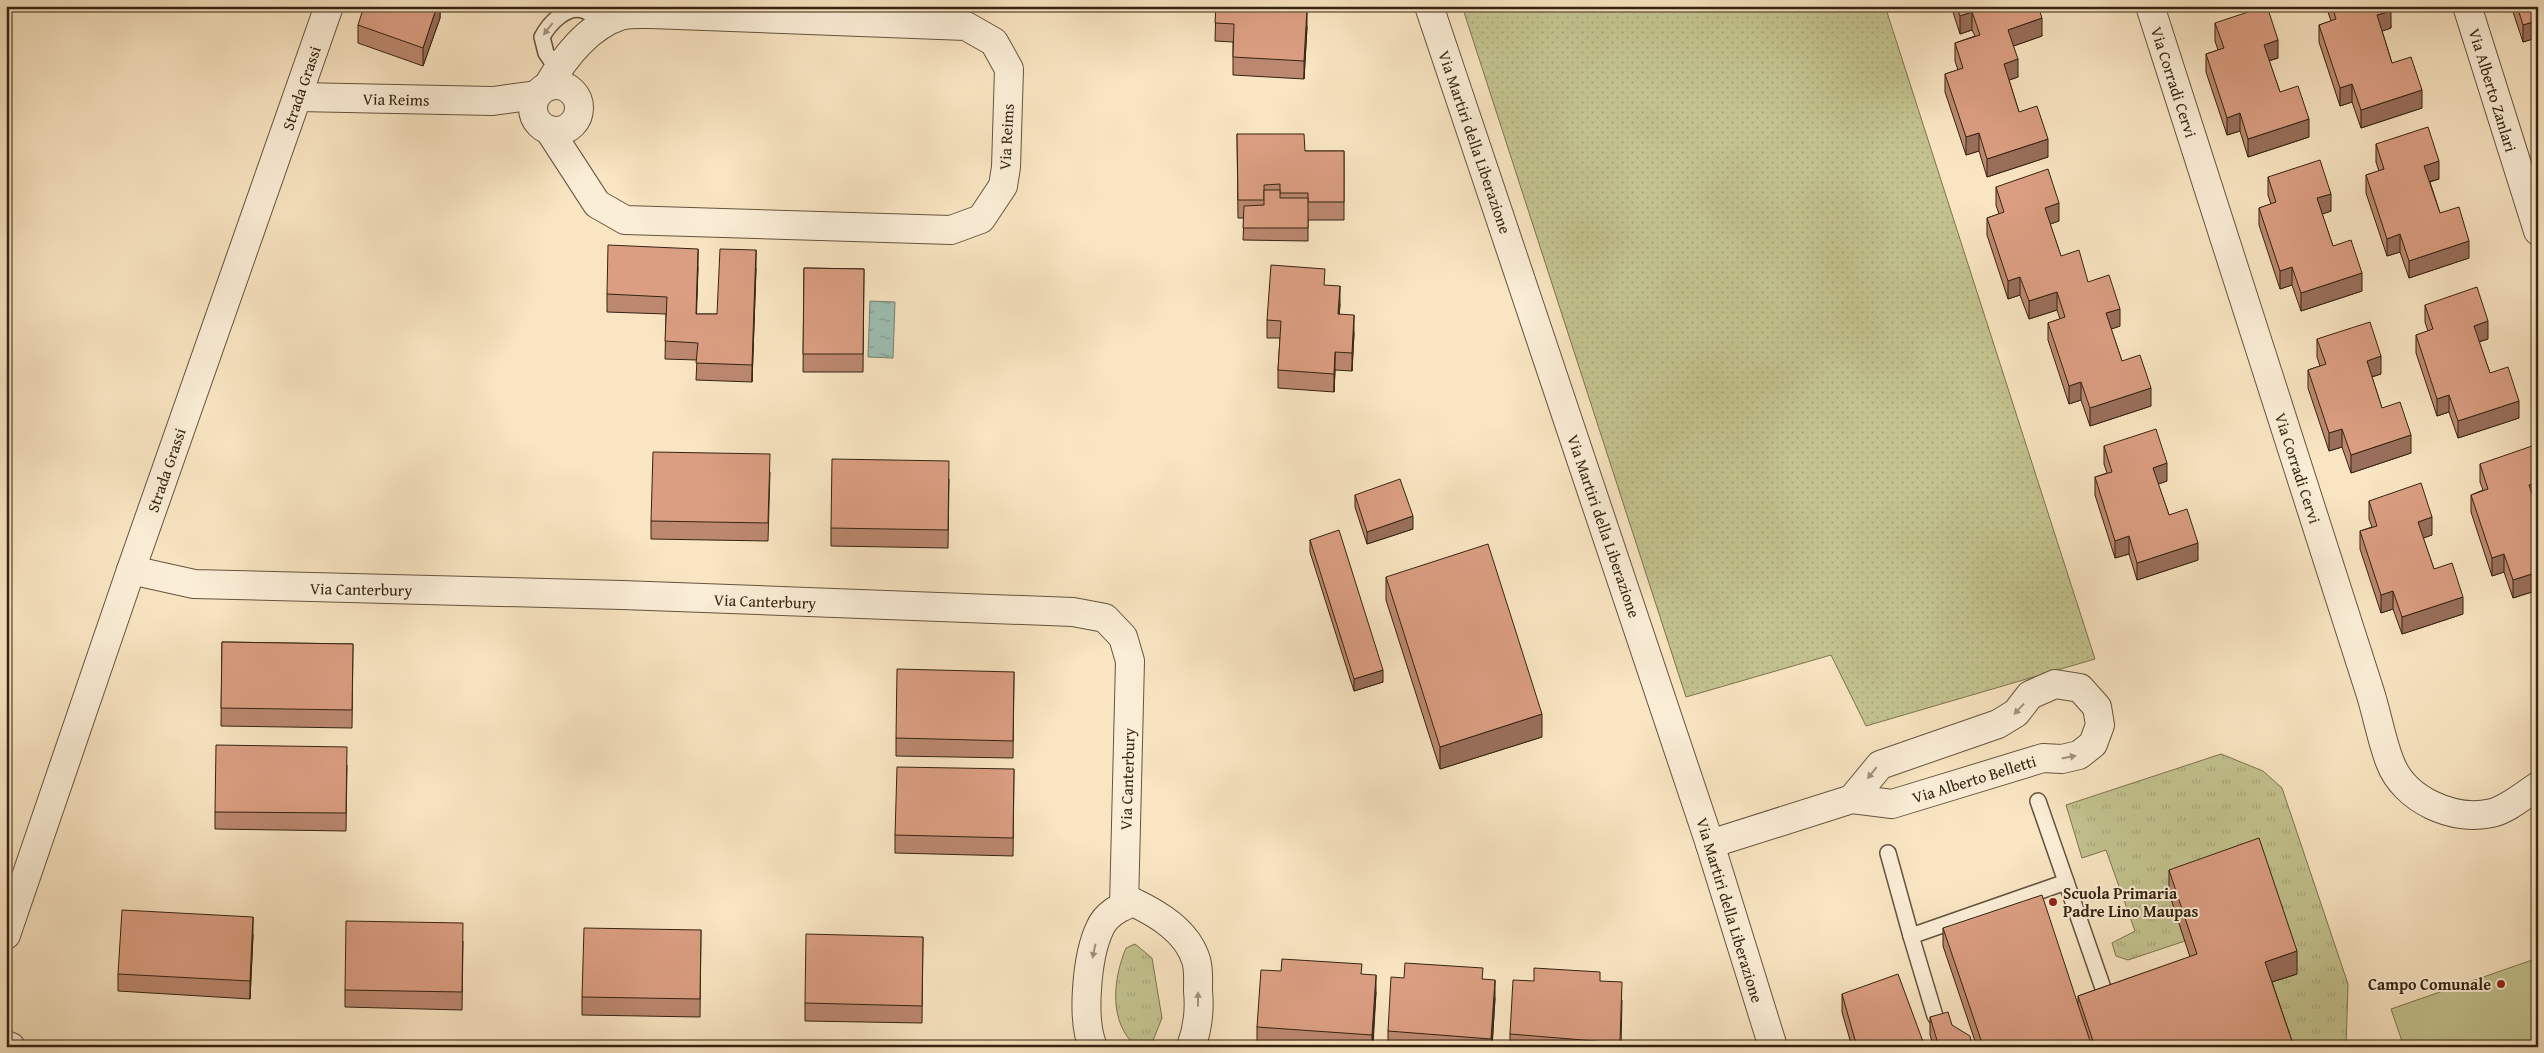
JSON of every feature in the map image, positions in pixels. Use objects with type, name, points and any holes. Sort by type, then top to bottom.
[{"type":"street","name":"Strada Grassi","points":[[6,935],[131,570],[329,6]]},
{"type":"street","name":"Via Martiri della Liberazione","points":[[1429,6],[1710,844],[1773,1047]]},
{"type":"street","name":"Via Corradi Cervi","points":[[2150,6],[2369,689],[2390,764],[2400,780],[2418,798],[2454,812],[2492,813],[2505,808],[2538,786]]},
{"type":"street","name":"Via Alberto Zanlari","points":[[2467,6],[2538,231]]},
{"type":"street","name":"Via Reims","points":[[651,14],[966,26],[994,42],[1009,69],[1006,167],[1002,186],[981,219],[952,230],[625,220],[597,204],[579,179],[545,100],[597,27],[621,15],[651,14]]},
{"type":"street","points":[[579,179],[575,109],[578,73],[597,27]]},
{"type":"street","points":[[559,85],[566,87],[575,109],[564,130],[545,100],[559,85]]},
{"type":"street","name":"Via Reims","points":[[298,97],[493,101],[545,100]]},
{"type":"street","name":"Via Canterbury","points":[[131,570],[194,584],[671,597],[1073,612],[1105,618],[1123,637],[1130,661],[1124,906]]},
{"type":"street","name":"Via Alberto Belletti","points":[[1710,844],[1852,799],[1892,804],[2043,758],[2062,759],[2079,755],[2093,744],[2100,725],[2097,707],[2080,688],[2055,684],[2030,695],[2016,713],[1998,724],[1880,764],[1852,799]]},
{"type":"street","points":[[1093,1047],[1088,1036],[1087,987],[1100,926],[1116,909],[1133,902],[1165,919],[1182,936],[1196,960],[1199,997],[1198,1029],[1191,1047]]},
{"type":"street","points":[[6,1045],[11,1047]]},
{"type":"lane","points":[[2038,801],[2103,988]]},
{"type":"lane","points":[[1888,853],[1935,1016]]},
{"type":"lane","points":[[1911,936],[2066,882]]},
{"type":"green space","points":[[1462,6],[1885,6],[2095,659],[1866,726],[1831,655],[1686,697]]},
{"type":"green space","points":[[2221,754],[2263,771],[2282,788],[2348,984],[2346,1047],[2286,1047],[2265,984],[2297,974],[2169,893],[2185,941],[2128,960],[2116,956],[2112,943],[2135,931],[2106,850],[2082,858],[2066,805]]},
{"type":"green space","points":[[1135,944],[1152,958],[1162,1018],[1152,1043],[1137,1047],[1121,1026],[1116,1000],[1118,973],[1126,948]]},
{"type":"green space","name":"Campo Comunale","points":[[2538,958],[2538,1047],[2404,1047],[2391,1009]]},
{"type":"water","points":[[870,301],[895,302],[893,358],[868,357]]},
{"type":"building","points":[[364,6],[437,6],[423,48],[358,25]]},
{"type":"building","points":[[1216,6],[1292,6],[1292,8],[1307,9],[1304,61],[1233,57],[1234,24],[1215,23]]},
{"type":"building","points":[[1956,6],[2038,6],[2042,18],[2008,30],[2018,59],[2004,64],[2019,112],[2037,106],[2048,139],[1987,159],[1979,133],[1966,137],[1945,74],[1963,68],[1955,43],[1980,35],[1972,12],[1960,16]]},
{"type":"building","points":[[2267,6],[2278,40],[2264,45],[2280,92],[2298,86],[2309,119],[2248,139],[2240,113],[2227,118],[2206,54],[2224,48],[2215,23]]},
{"type":"building","points":[[2332,6],[2389,6],[2391,11],[2377,15],[2392,63],[2411,57],[2422,90],[2361,110],[2352,84],[2340,88],[2319,25],[2336,19]]},
{"type":"building","points":[[2517,6],[2538,6],[2538,27],[2536,21],[2523,25]]},
{"type":"building","points":[[2428,127],[2439,161],[2424,166],[2440,213],[2459,207],[2469,241],[2409,261],[2400,234],[2387,239],[2366,175],[2384,169],[2376,144]]},
{"type":"building","points":[[1237,134],[1304,134],[1305,151],[1344,151],[1344,202],[1308,202],[1308,193],[1280,193],[1280,184],[1264,185],[1264,200],[1238,200]]},
{"type":"building","points":[[2320,160],[2331,194],[2317,198],[2333,246],[2351,240],[2362,273],[2301,293],[2292,267],[2280,271],[2259,208],[2276,202],[2268,177]]},
{"type":"building","points":[[2048,169],[2059,203],[2045,208],[2061,256],[2079,250],[2088,282],[2109,275],[2120,309],[2106,313],[2122,361],[2140,355],[2151,388],[2090,408],[2081,382],[2069,386],[2048,323],[2065,317],[2057,292],[2029,301],[2020,277],[2008,281],[1987,218],[2004,212],[1996,187]]},
{"type":"building","points":[[1264,190],[1280,190],[1280,198],[1308,198],[1308,228],[1243,228],[1244,206],[1264,205]]},
{"type":"building","points":[[608,245],[698,249],[696,314],[717,314],[720,249],[756,250],[752,365],[696,363],[698,343],[665,341],[667,297],[607,294]]},
{"type":"building","points":[[1271,265],[1325,269],[1324,285],[1340,286],[1338,314],[1354,315],[1352,353],[1335,352],[1334,374],[1278,370],[1281,321],[1267,320]]},
{"type":"building","points":[[804,268],[864,269],[863,354],[803,354]]},
{"type":"building","points":[[2477,287],[2488,321],[2474,326],[2490,373],[2508,367],[2519,401],[2458,421],[2449,395],[2437,399],[2416,335],[2433,329],[2425,305]]},
{"type":"building","points":[[2370,322],[2381,356],[2367,361],[2382,408],[2400,402],[2411,435],[2351,455],[2342,429],[2329,433],[2308,370],[2326,364],[2317,339]]},
{"type":"building","points":[[2156,429],[2167,463],[2153,468],[2169,515],[2187,509],[2198,543],[2137,563],[2129,536],[2115,541],[2095,477],[2112,472],[2104,446]]},
{"type":"building","points":[[2532,446],[2538,464],[2538,482],[2529,485],[2538,512],[2538,572],[2513,580],[2504,554],[2492,558],[2471,495],[2488,489],[2480,464]]},
{"type":"building","points":[[653,452],[770,454],[768,523],[651,521]]},
{"type":"building","points":[[832,459],[949,461],[948,530],[831,528]]},
{"type":"building","points":[[1400,479],[1413,516],[1367,532],[1355,495]]},
{"type":"building","points":[[2421,483],[2432,517],[2418,522],[2434,569],[2452,563],[2463,597],[2402,617],[2393,591],[2381,595],[2360,531],[2377,526],[2369,501]]},
{"type":"building","points":[[1339,530],[1383,670],[1354,679],[1310,540]]},
{"type":"building","points":[[1488,544],[1542,714],[1440,747],[1386,577]]},
{"type":"building","points":[[222,642],[353,644],[352,710],[221,708]]},
{"type":"building","points":[[897,669],[1014,672],[1013,741],[896,738]]},
{"type":"building","points":[[216,745],[347,747],[346,813],[215,812]]},
{"type":"building","points":[[897,767],[1014,769],[1013,838],[895,835]]},
{"type":"building","points":[[2259,838],[2297,951],[2265,962],[2294,1047],[2118,1047],[2117,1045],[2095,1047],[2078,996],[2197,954],[2169,870]]},
{"type":"building","points":[[2042,895],[2092,1047],[1939,1047],[1930,1017],[1948,1012],[1952,1025],[1970,1036],[1972,1045],[1982,1043],[1943,928]]},
{"type":"building","points":[[122,910],[253,917],[250,981],[118,974]]},
{"type":"building","points":[[346,921],[463,923],[462,992],[345,990]]},
{"type":"building","points":[[584,928],[701,930],[700,999],[582,997]]},
{"type":"building","points":[[806,934],[923,937],[922,1006],[805,1003]]},
{"type":"building","points":[[1282,959],[1362,964],[1361,974],[1376,975],[1372,1035],[1257,1027],[1261,970],[1281,971]]},
{"type":"building","points":[[1405,963],[1483,968],[1482,979],[1495,980],[1491,1039],[1388,1031],[1391,977],[1404,978]]},
{"type":"building","points":[[1534,968],[1600,972],[1600,981],[1622,982],[1620,1043],[1510,1034],[1513,980],[1534,981]]},
{"type":"building","points":[[1898,974],[1925,1047],[1857,1047],[1842,994]]},
{"type":"place","name":"Scuola Primaria Padre Lino Maupas","points":[[2053,902]]},
{"type":"place","name":"Campo Comunale","points":[[2501,984]]}]
